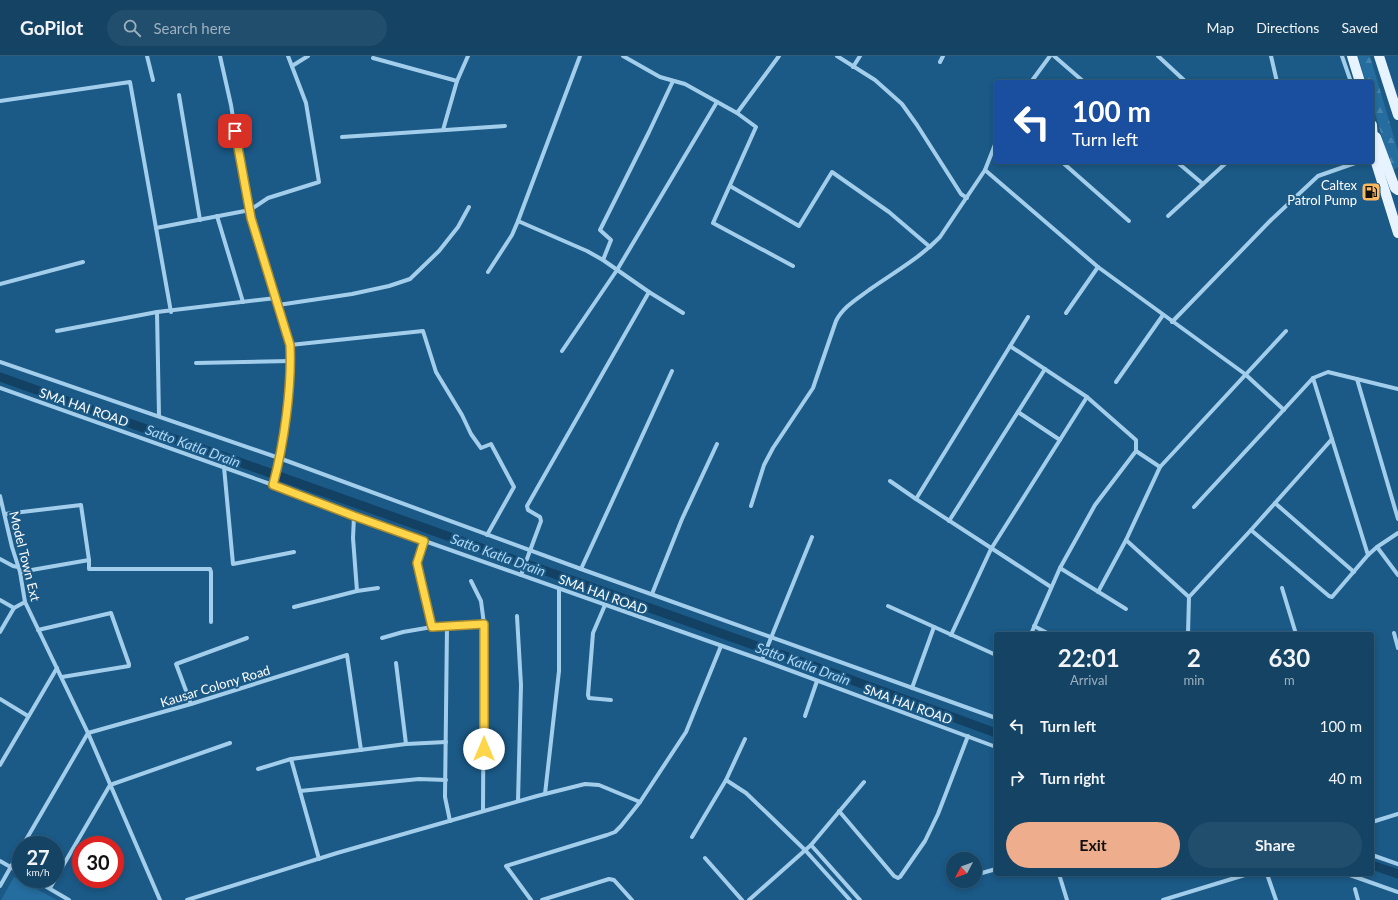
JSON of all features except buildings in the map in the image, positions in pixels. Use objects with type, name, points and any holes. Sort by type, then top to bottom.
[{"type":"main road","points":[[1352,56],[1359,80]]},
{"type":"main road","points":[[1379,56],[1398,114]]},
{"type":"main road","points":[[1374,130],[1395,188],[1398,190]]},
{"type":"main road","points":[[1374,159],[1398,233]]},
{"type":"street","points":[[147,56],[153,80]]},
{"type":"street","points":[[220,56],[231,105],[250,210],[290,345],[286,413],[273,485]]},
{"type":"street","points":[[156,228],[250,210],[268,198],[319,182],[306,103],[288,56]]},
{"type":"street","points":[[292,66],[308,56]]},
{"type":"street","points":[[443,130],[457,81],[468,56]]},
{"type":"street","points":[[488,272],[512,235],[518,221],[580,56]]},
{"type":"street","points":[[623,56],[660,77],[685,84],[737,112],[756,127],[713,223],[793,266]]},
{"type":"street","points":[[737,112],[780,56]]},
{"type":"street","points":[[837,56],[875,80],[902,104],[961,194],[967,198]]},
{"type":"street","points":[[853,67],[860,56]]},
{"type":"street","points":[[940,62],[943,56]]},
{"type":"street","points":[[1032,80],[1050,56]]},
{"type":"street","points":[[1054,56],[1082,80]]},
{"type":"street","points":[[1158,56],[1184,80]]},
{"type":"street","points":[[1271,56],[1277,80]]},
{"type":"street","points":[[1342,56],[1350,80]]},
{"type":"street","points":[[373,58],[457,81]]},
{"type":"street","points":[[603,260],[611,240],[600,230],[649,132],[672,80]]},
{"type":"street","points":[[0,101],[130,82],[171,312]]},
{"type":"street","points":[[179,95],[200,220]]},
{"type":"street","points":[[562,351],[617,270],[717,102]]},
{"type":"street","points":[[342,137],[505,126]]},
{"type":"street","points":[[751,506],[764,465],[773,448],[813,388],[839,314],[850,304],[930,246],[940,237],[985,170],[994,147]]},
{"type":"street","points":[[1064,164],[1129,221]]},
{"type":"street","points":[[1179,164],[1203,184]]},
{"type":"street","points":[[1168,216],[1225,164]]},
{"type":"street","points":[[1172,322],[1271,220],[1318,176],[1352,164]]},
{"type":"street","points":[[985,170],[1098,267],[1245,374],[1284,410]]},
{"type":"street","points":[[730,186],[798,226],[832,172],[889,212],[930,246]]},
{"type":"street","points":[[278,305],[352,294],[389,286],[410,279],[439,251],[458,227],[469,207]]},
{"type":"street","points":[[217,216],[243,302]]},
{"type":"street","points":[[518,221],[587,251],[683,313]]},
{"type":"street","points":[[0,284],[83,262]]},
{"type":"street","points":[[1066,313],[1098,267]]},
{"type":"street","points":[[521,575],[541,521],[540,517],[528,510],[527,506],[649,292]]},
{"type":"street","points":[[57,331],[157,312],[171,312],[276,298]]},
{"type":"street","points":[[157,312],[159,416]]},
{"type":"street","points":[[1116,382],[1162,315]]},
{"type":"street","points":[[916,500],[1028,317]]},
{"type":"street","points":[[290,345],[423,331],[436,372],[462,415],[471,434],[481,448],[491,444],[514,487],[487,535]]},
{"type":"street","points":[[1098,592],[1126,540],[1160,467],[1286,331]]},
{"type":"street","points":[[1010,346],[1087,398],[1136,440],[1136,452],[1095,505],[1060,568],[1032,632]]},
{"type":"street","points":[[196,363],[290,361]]},
{"type":"street","points":[[0,362],[279,458],[487,535],[531,549],[770,640],[994,717]]},
{"type":"street","points":[[949,522],[1045,369]]},
{"type":"street","points":[[581,569],[672,371]]},
{"type":"street","points":[[1194,506],[1313,378],[1328,372],[1398,389]]},
{"type":"street","points":[[1313,378],[1368,555]]},
{"type":"street","points":[[1357,379],[1398,519]]},
{"type":"street","name":"SMA HAI ROAD","points":[[0,388],[224,467],[424,541],[762,660],[994,746]]},
{"type":"street","points":[[951,635],[991,549],[1087,398]]},
{"type":"street","points":[[1018,412],[1060,440]]},
{"type":"street","points":[[1188,632],[1189,597],[1275,504],[1332,439]]},
{"type":"street","points":[[652,594],[682,519],[717,444]]},
{"type":"street","points":[[1136,452],[1160,467]]},
{"type":"street","points":[[224,467],[233,564],[294,552]]},
{"type":"street","points":[[890,480],[916,500],[949,522],[1052,586]]},
{"type":"street","name":"Model Town Ext","points":[[0,497],[12,547],[20,572],[24,602],[62,677],[88,733],[160,900]]},
{"type":"street","points":[[1275,504],[1354,572]]},
{"type":"street","points":[[5,514],[81,505],[89,569],[210,570],[211,622]]},
{"type":"street","points":[[354,516],[353,538],[357,591]]},
{"type":"street","points":[[1251,530],[1332,597],[1368,555],[1398,533]]},
{"type":"street","points":[[762,660],[812,537]]},
{"type":"street","points":[[1126,540],[1189,597]]},
{"type":"street","points":[[424,541],[417,563],[432,627]]},
{"type":"street","points":[[1377,547],[1398,575]]},
{"type":"street","points":[[0,559],[18,567]]},
{"type":"street","points":[[20,572],[89,560]]},
{"type":"street","points":[[1060,568],[1126,609]]},
{"type":"street","points":[[471,581],[481,600],[484,624],[483,811]]},
{"type":"street","points":[[294,607],[357,591],[378,588]]},
{"type":"street","points":[[1282,588],[1295,632]]},
{"type":"street","points":[[545,794],[559,671],[559,589]]},
{"type":"street","points":[[0,600],[14,608]]},
{"type":"street","points":[[0,632],[14,608],[24,602]]},
{"type":"street","points":[[605,605],[593,633],[588,695],[589,698],[611,700]]},
{"type":"street","points":[[888,606],[994,654]]},
{"type":"street","points":[[38,630],[111,613],[129,666],[62,677]]},
{"type":"street","points":[[518,616],[521,685],[518,801]]},
{"type":"street","points":[[382,638],[403,632],[432,627],[484,624]]},
{"type":"street","points":[[1034,626],[1045,632]]},
{"type":"street","points":[[447,627],[445,797],[450,821]]},
{"type":"street","points":[[912,688],[934,628]]},
{"type":"street","points":[[1394,633],[1398,648]]},
{"type":"street","points":[[191,704],[176,664],[248,638]]},
{"type":"street","points":[[531,900],[506,866],[615,832],[622,826],[640,802],[686,732],[721,646]]},
{"type":"street","name":"Kausar Colony Road","points":[[88,733],[191,704],[346,656],[360,750]]},
{"type":"street","points":[[396,663],[406,744]]},
{"type":"street","points":[[0,765],[57,668]]},
{"type":"street","points":[[805,716],[817,681]]},
{"type":"street","points":[[0,699],[28,716]]},
{"type":"street","points":[[28,836],[88,733]]},
{"type":"street","points":[[839,811],[894,876],[898,878],[900,877],[926,841],[968,736]]},
{"type":"street","points":[[692,837],[726,780],[745,739]]},
{"type":"street","points":[[258,769],[291,759],[406,744],[446,742]]},
{"type":"street","points":[[64,864],[110,785],[230,743]]},
{"type":"street","points":[[291,759],[320,858]]},
{"type":"street","points":[[300,791],[419,779],[446,780]]},
{"type":"street","points":[[726,780],[746,792],[805,850],[850,900]]},
{"type":"street","points":[[749,900],[811,845],[864,782]]},
{"type":"street","points":[[187,900],[320,858],[518,801],[585,784],[599,785],[640,802]]},
{"type":"street","points":[[1374,821],[1398,814]]},
{"type":"street","points":[[811,845],[860,900]]},
{"type":"street","points":[[1374,856],[1398,864]]},
{"type":"street","points":[[705,858],[742,900]]},
{"type":"street","points":[[0,861],[11,867],[0,886]]},
{"type":"street","points":[[982,874],[994,870]]},
{"type":"street","points":[[1060,876],[1067,900]]},
{"type":"street","points":[[1163,900],[1241,876]]},
{"type":"street","points":[[1268,876],[1276,900]]},
{"type":"street","points":[[1353,876],[1398,892]]},
{"type":"street","points":[[542,900],[609,879],[614,880],[632,900]]},
{"type":"street","points":[[50,888],[69,900]]},
{"type":"street","points":[[1355,889],[1358,900]]},
{"type":"green space","points":[[1358,56],[1370,56],[1398,151],[1398,167],[1392,171],[1374,110],[1374,80],[1365,80]]},
{"type":"green space","points":[[12,881],[12,888],[35,888],[57,900],[1,900]]},
{"type":"waterway","name":"Satto Katla Drain","points":[[0,377],[827,671],[994,732]]},
{"type":"waterway","name":"Satto Katla Drain","points":[[1374,866],[1398,874]]},
{"type":"place","name":"Caltex Patrol Pump","points":[[1371,192]]},
{"type":"route","points":[[235,131],[251,218],[290,345],[286,413],[273,485],[424,541],[417,563],[432,627],[484,624],[484,749]]}]
